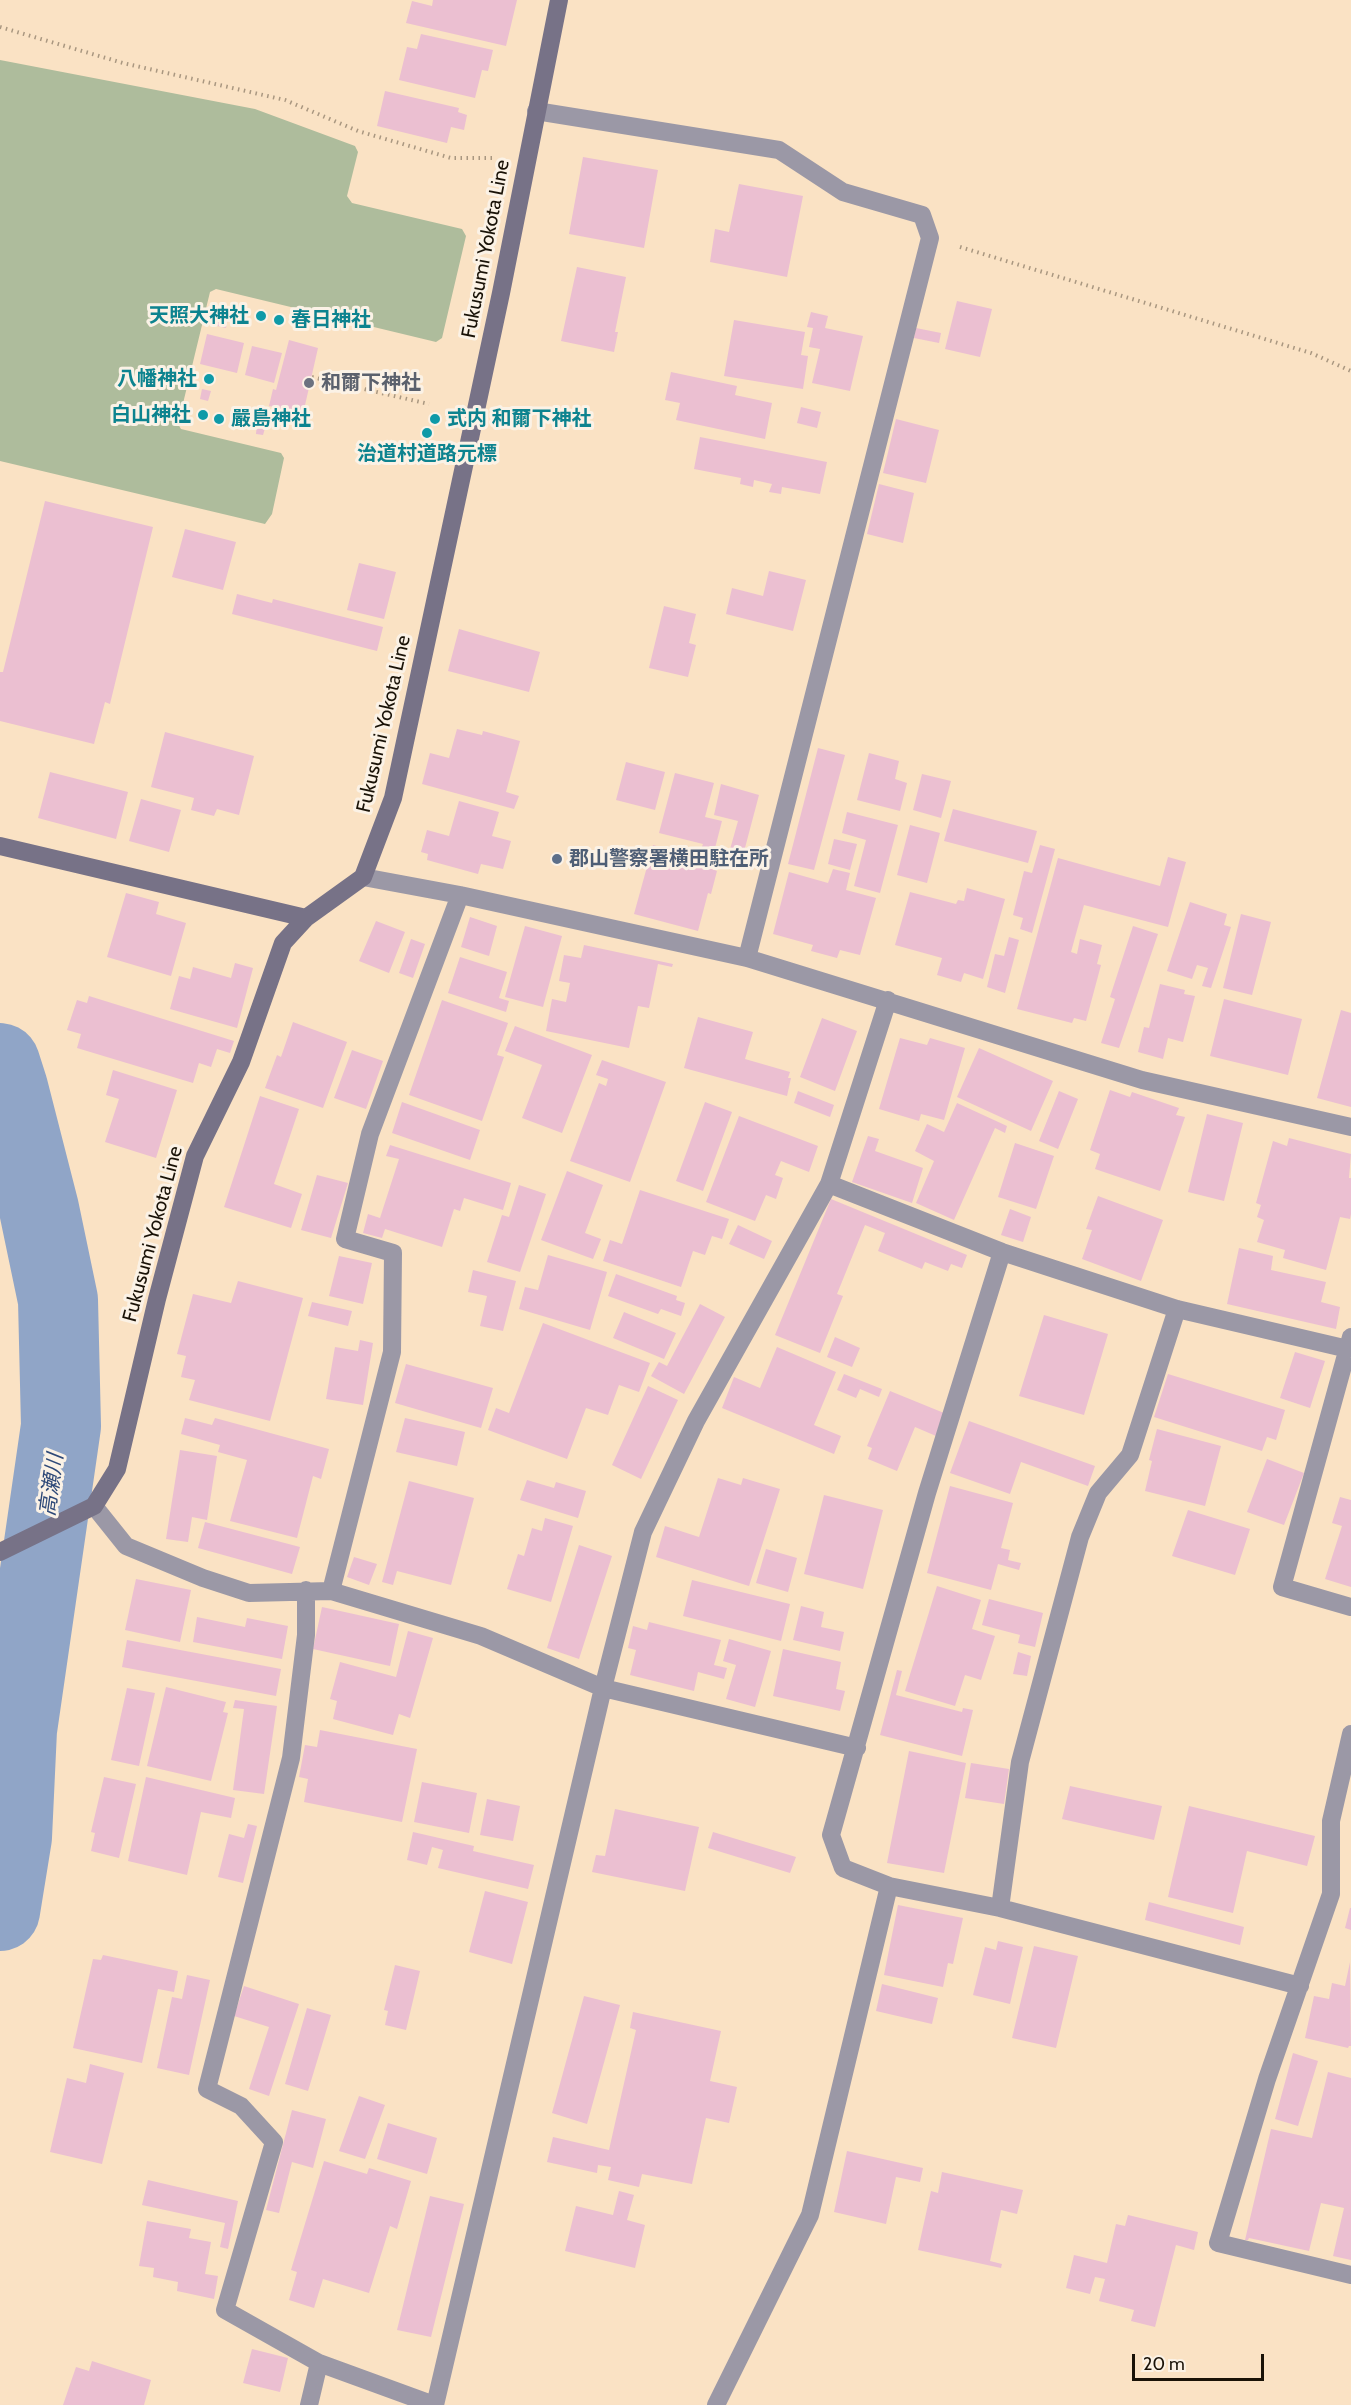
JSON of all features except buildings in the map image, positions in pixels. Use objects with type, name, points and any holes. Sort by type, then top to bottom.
[{"type":"main road","name":"Fukusumi Yokota Line","points":[[94,1506],[117,1469],[157,1299],[195,1156],[241,1062],[283,943],[306,918],[363,877],[393,798],[501,293],[559,0]]},
{"type":"main road","points":[[0,846],[306,918]]},
{"type":"main road","points":[[0,1552],[94,1506]]},
{"type":"street","points":[[536,111],[779,150],[843,192],[922,215],[930,238],[747,958]]},
{"type":"street","points":[[363,877],[460,895],[747,958],[1142,1080],[1351,1127]]},
{"type":"street","points":[[331,1590],[392,1352],[393,1253],[345,1239],[370,1134],[460,895]]},
{"type":"street","points":[[306,1590],[306,1635],[291,1758],[207,2089],[241,2106],[274,2142],[225,2310],[319,2363],[434,2405],[603,1688],[643,1532],[696,1421],[829,1184],[888,1000]]},
{"type":"street","points":[[829,1184],[1002,1252],[1177,1309],[1349,1343],[1282,1587],[1351,1607]]},
{"type":"street","points":[[1002,1252],[927,1492],[831,1835],[843,1868],[889,1886],[1000,1908],[1300,1986]]},
{"type":"street","points":[[1000,1908],[1020,1762],[1080,1538],[1098,1493],[1130,1455],[1177,1309]]},
{"type":"street","points":[[94,1506],[126,1546],[203,1578],[249,1593],[331,1590],[481,1636],[603,1688],[857,1748]]},
{"type":"street","points":[[1351,1734],[1331,1821],[1331,1894],[1267,2079],[1218,2243],[1351,2275]]},
{"type":"street","points":[[716,2405],[810,2215],[889,1886]]},
{"type":"street","points":[[309,2405],[319,2363]]},
{"type":"path","points":[[0,27],[123,63],[285,100],[358,131],[451,158],[495,158]]},
{"type":"path","points":[[930,238],[1311,353],[1351,371]]},
{"type":"path","points":[[312,377],[429,404]]},
{"type":"green space","points":[[0,60],[255,109],[355,146],[358,152],[347,196],[352,203],[462,229],[466,236],[442,338],[436,342],[216,289],[210,292],[178,424],[181,429],[281,453],[284,458],[272,514],[265,524],[0,461]]},
{"type":"waterway","name":"高瀬川","points":[[0,1063],[39,1209],[58,1300],[61,1426],[17,1730],[12,1837],[0,1911]]},
{"type":"place","name":"天照大神社","points":[[261,316]]},
{"type":"place","name":"春日神社","points":[[279,320]]},
{"type":"place","name":"八幡神社","points":[[209,379]]},
{"type":"place","name":"和爾下神社","points":[[309,383]]},
{"type":"place","name":"白山神社","points":[[203,415]]},
{"type":"place","name":"嚴島神社","points":[[219,419]]},
{"type":"place","name":"式内 和爾下神社","points":[[435,419]]},
{"type":"place","name":"治道村道路元標","points":[[427,433]]},
{"type":"place","name":"郡山警察署横田駐在所","points":[[557,859]]}]
